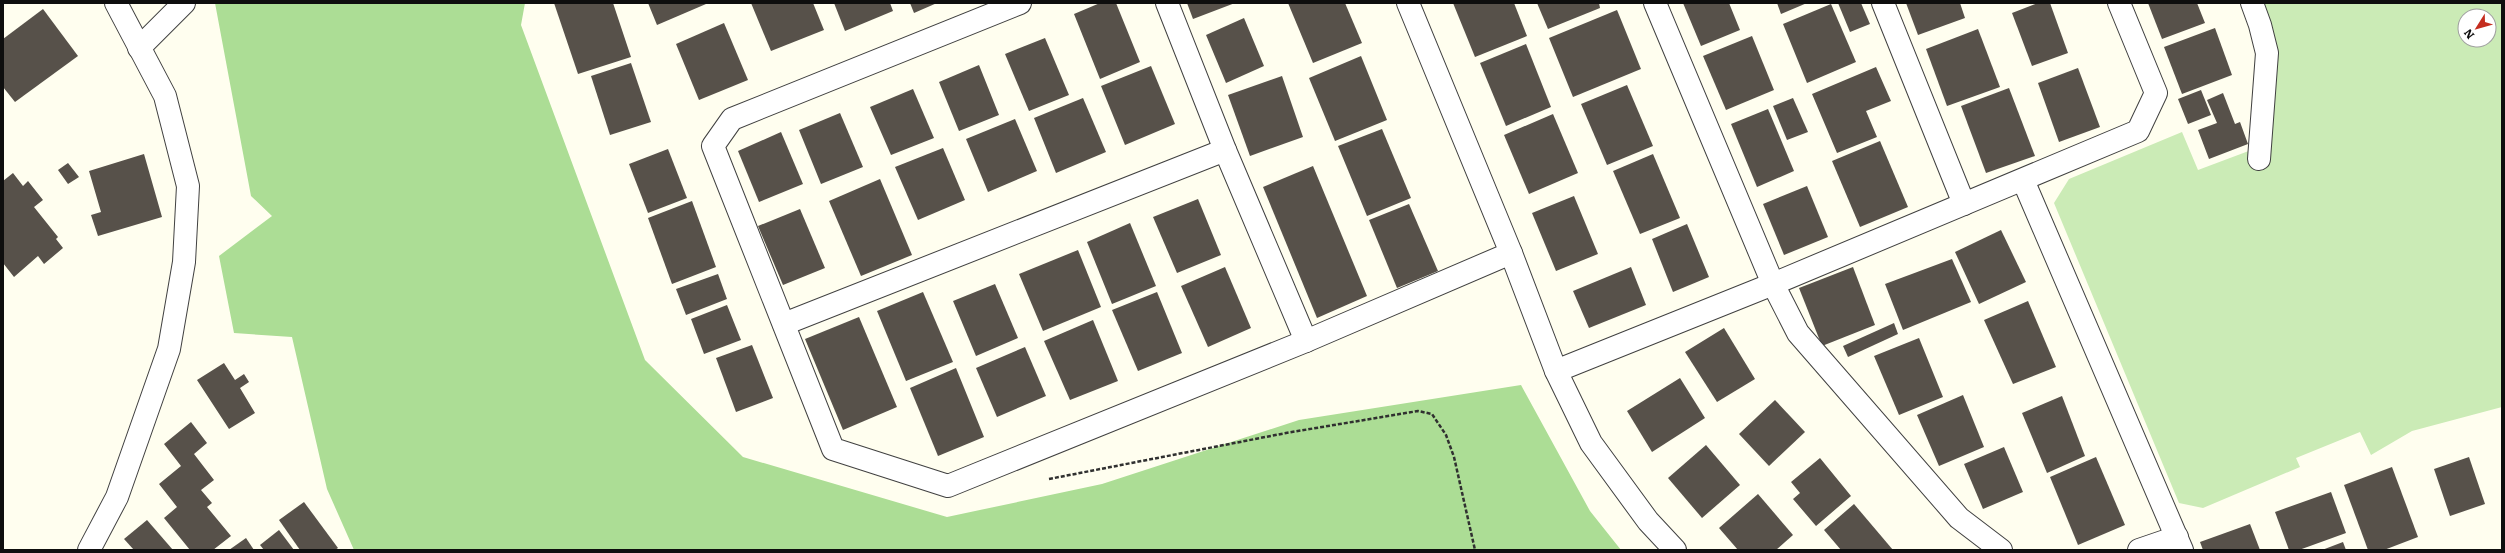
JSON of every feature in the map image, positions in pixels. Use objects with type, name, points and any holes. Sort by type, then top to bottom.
[{"type":"street","points":[[89,550],[117,496],[169,349],[184,262],[188,186],[165,96],[116,3]]},
{"type":"street","points":[[139,48],[184,3]]},
{"type":"street","points":[[1020,3],[732,119],[713,146],[834,448],[948,486],[1306,341],[1511,253]]},
{"type":"street","points":[[1167,3],[1225,150],[1306,341]]},
{"type":"street","points":[[1408,3],[1511,253],[1556,372],[1591,443],[1648,521],[1675,550]]},
{"type":"street","points":[[1655,3],[1773,284],[1798,333],[1958,518],[2002,550]]},
{"type":"street","points":[[1883,3],[1964,204]]},
{"type":"street","points":[[1556,372],[1773,284],[2138,131],[2156,93],[2119,3]]},
{"type":"street","points":[[2252,3],[2260,25],[2267,53],[2259,159]]},
{"type":"street","points":[[784,324],[1225,150]]},
{"type":"street","points":[[2023,180],[2179,544],[2139,550]]},
{"type":"path","points":[[1048,479],[1286,433],[1418,411],[1432,414],[1446,435],[1475,550]]},
{"type":"green space","points":[[215,3],[525,3],[521,25],[645,360],[743,457],[947,517],[1102,484],[1299,420],[1521,385],[1590,511],[1621,550],[354,550],[327,489],[292,337],[234,333],[219,256],[272,216],[251,196]]},
{"type":"green space","points":[[2245,3],[2502,3],[2502,407],[2412,431],[2371,455],[2360,432],[2296,458],[2300,467],[2203,508],[2179,503],[2054,203],[2069,179],[2182,132],[2198,170],[2254,149],[2261,79]]},
{"type":"building","points":[[554,3],[613,3],[631,57],[578,74]]},
{"type":"building","points":[[648,3],[706,3],[706,4],[657,25]]},
{"type":"building","points":[[751,3],[813,3],[824,30],[771,51]]},
{"type":"building","points":[[834,3],[890,3],[893,11],[845,31]]},
{"type":"building","points":[[910,3],[937,3],[914,13]]},
{"type":"building","points":[[1100,3],[1116,3],[1140,62],[1100,79],[1074,14]]},
{"type":"building","points":[[1187,3],[1235,3],[1193,19]]},
{"type":"building","points":[[1288,3],[1345,3],[1362,43],[1313,63]]},
{"type":"building","points":[[1453,3],[1514,3],[1527,36],[1475,57]]},
{"type":"building","points":[[1537,3],[1599,3],[1600,8],[1548,29]]},
{"type":"building","points":[[1683,3],[1729,3],[1740,30],[1701,46]]},
{"type":"building","points":[[1777,3],[1807,3],[1781,14]]},
{"type":"building","points":[[1838,3],[1861,3],[1870,24],[1850,32]]},
{"type":"building","points":[[1906,3],[1960,3],[1965,18],[1918,35]]},
{"type":"building","points":[[2038,3],[2050,3],[2068,53],[2032,66],[2012,13]]},
{"type":"building","points":[[2148,3],[2197,3],[2205,23],[2162,39]]},
{"type":"building","points":[[1831,4],[1856,62],[1807,83],[1783,24]]},
{"type":"building","points":[[43,9],[78,56],[15,102],[3,87],[3,39]]},
{"type":"building","points":[[1617,10],[1641,69],[1573,97],[1549,38]]},
{"type":"building","points":[[1244,18],[1264,66],[1226,83],[1206,35]]},
{"type":"building","points":[[724,23],[748,80],[699,100],[676,44]]},
{"type":"building","points":[[2215,28],[2232,75],[2182,94],[2164,47]]},
{"type":"building","points":[[1978,29],[2000,87],[1947,106],[1926,49]]},
{"type":"building","points":[[1752,36],[1774,90],[1726,110],[1703,56]]},
{"type":"building","points":[[1045,38],[1069,95],[1029,111],[1005,54]]},
{"type":"building","points":[[1526,44],[1551,107],[1506,126],[1480,63]]},
{"type":"building","points":[[1361,56],[1387,120],[1335,141],[1309,78]]},
{"type":"building","points":[[631,63],[651,122],[610,135],[591,76]]},
{"type":"building","points":[[979,65],[999,115],[959,131],[939,82]]},
{"type":"building","points":[[1151,66],[1175,124],[1125,145],[1101,86]]},
{"type":"building","points":[[1876,67],[1891,101],[1866,111],[1877,137],[1837,153],[1812,94]]},
{"type":"building","points":[[2078,68],[2100,127],[2059,142],[2038,83]]},
{"type":"building","points":[[1282,76],[1303,137],[1250,156],[1228,95]]},
{"type":"building","points":[[1627,85],[1653,146],[1607,165],[1581,104]]},
{"type":"building","points":[[2009,88],[2035,156],[1986,173],[1961,106]]},
{"type":"building","points":[[913,89],[934,138],[891,155],[870,107]]},
{"type":"building","points":[[2201,90],[2211,115],[2188,124],[2178,99]]},
{"type":"building","points":[[2223,93],[2235,124],[2240,122],[2248,144],[2209,159],[2198,130],[2217,123],[2207,100]]},
{"type":"building","points":[[1083,98],[1106,152],[1056,173],[1034,118]]},
{"type":"building","points":[[1793,98],[1808,132],[1787,140],[1773,106]]},
{"type":"building","points":[[1768,109],[1794,171],[1757,187],[1731,124]]},
{"type":"building","points":[[840,113],[863,167],[821,184],[799,130]]},
{"type":"building","points":[[1553,114],[1578,173],[1529,194],[1504,135]]},
{"type":"building","points":[[1015,119],[1037,171],[988,192],[966,139]]},
{"type":"building","points":[[1382,129],[1411,198],[1367,216],[1338,146]]},
{"type":"building","points":[[781,132],[803,184],[759,202],[738,151]]},
{"type":"building","points":[[1880,141],[1908,207],[1860,227],[1832,161]]},
{"type":"building","points":[[943,148],[965,200],[918,220],[895,167]]},
{"type":"building","points":[[668,149],[687,198],[648,213],[629,164]]},
{"type":"building","points":[[144,154],[162,217],[98,236],[91,215],[101,212],[89,171]]},
{"type":"building","points":[[1653,154],[1680,218],[1640,234],[1613,171]]},
{"type":"building","points":[[68,163],[79,177],[68,184],[58,170]]},
{"type":"building","points":[[1313,166],[1367,296],[1317,318],[1263,187]]},
{"type":"building","points":[[13,173],[23,186],[28,181],[43,200],[34,207],[58,237],[56,239],[63,248],[44,264],[38,256],[14,277],[3,263],[3,181]]},
{"type":"building","points":[[880,179],[912,255],[861,276],[829,201]]},
{"type":"building","points":[[1807,186],[1828,237],[1784,255],[1763,204]]},
{"type":"building","points":[[1574,196],[1598,254],[1556,271],[1532,213]]},
{"type":"building","points":[[1198,199],[1221,255],[1177,273],[1153,217]]},
{"type":"building","points":[[692,201],[716,267],[672,284],[648,218]]},
{"type":"building","points":[[1409,204],[1438,271],[1397,288],[1369,220]]},
{"type":"building","points":[[800,209],[825,268],[783,285],[758,226]]},
{"type":"building","points":[[1130,223],[1156,286],[1112,304],[1087,242]]},
{"type":"building","points":[[1687,224],[1709,277],[1673,292],[1652,239]]},
{"type":"building","points":[[2001,230],[2026,282],[1979,304],[1955,252]]},
{"type":"building","points":[[1078,250],[1101,307],[1043,331],[1019,274]]},
{"type":"building","points":[[1952,259],[1971,302],[1903,330],[1885,284]]},
{"type":"building","points":[[1225,267],[1251,328],[1208,347],[1181,286]]},
{"type":"building","points":[[1631,267],[1646,305],[1589,328],[1573,291]]},
{"type":"building","points":[[1853,267],[1875,325],[1822,346],[1799,288]]},
{"type":"building","points":[[718,274],[727,299],[686,315],[676,289]]},
{"type":"building","points":[[995,284],[1018,338],[976,356],[953,301]]},
{"type":"building","points":[[923,292],[953,362],[906,381],[877,311]]},
{"type":"building","points":[[1157,292],[1182,353],[1138,371],[1112,310]]},
{"type":"building","points":[[2028,301],[2056,367],[2013,384],[1984,320]]},
{"type":"building","points":[[727,305],[741,340],[704,354],[691,319]]},
{"type":"building","points":[[859,317],[897,407],[843,430],[805,339]]},
{"type":"building","points":[[1093,320],[1118,381],[1070,400],[1044,341]]},
{"type":"building","points":[[1894,323],[1898,334],[1848,357],[1843,346]]},
{"type":"building","points":[[1724,328],[1755,379],[1717,402],[1685,352]]},
{"type":"building","points":[[1919,338],[1943,397],[1899,415],[1874,356]]},
{"type":"building","points":[[752,345],[773,398],[736,412],[716,358]]},
{"type":"building","points":[[1025,347],[1046,396],[997,417],[976,368]]},
{"type":"building","points":[[224,363],[235,380],[244,374],[249,382],[240,388],[255,413],[229,429],[197,380]]},
{"type":"building","points":[[956,368],[984,437],[938,456],[910,388]]},
{"type":"building","points":[[1680,378],[1705,418],[1652,452],[1627,411]]},
{"type":"building","points":[[1963,395],[1984,447],[1939,466],[1917,415]]},
{"type":"building","points":[[2062,396],[2085,456],[2047,473],[2022,413]]},
{"type":"building","points":[[1775,400],[1805,432],[1769,466],[1739,434]]},
{"type":"building","points":[[191,422],[207,443],[194,454],[214,480],[201,490],[212,503],[207,507],[231,536],[213,550],[190,550],[164,518],[177,507],[159,484],[181,466],[164,444]]},
{"type":"building","points":[[1706,445],[1740,485],[1702,518],[1668,478]]},
{"type":"building","points":[[2004,447],[2023,492],[1983,509],[1964,464]]},
{"type":"building","points":[[2096,457],[2125,525],[2078,545],[2050,477]]},
{"type":"building","points":[[2469,457],[2485,504],[2450,516],[2434,469]]},
{"type":"building","points":[[1820,458],[1851,496],[1816,526],[1793,499],[1800,493],[1791,482]]},
{"type":"building","points":[[2392,467],[2418,537],[2384,550],[2368,550],[2344,485]]},
{"type":"building","points":[[2331,492],[2346,533],[2299,550],[2289,550],[2275,512]]},
{"type":"building","points":[[1758,494],[1793,535],[1776,550],[1738,550],[1719,528]]},
{"type":"building","points":[[304,502],[338,548],[335,550],[300,550],[279,520]]},
{"type":"building","points":[[1854,504],[1893,550],[1841,550],[1824,530]]},
{"type":"building","points":[[147,520],[173,550],[134,550],[124,539]]},
{"type":"building","points":[[2250,524],[2260,550],[2203,550],[2200,542]]},
{"type":"building","points":[[279,530],[294,550],[264,550],[260,545]]},
{"type":"building","points":[[246,538],[254,550],[229,550]]},
{"type":"building","points":[[2343,542],[2346,550],[2322,550]]}]
